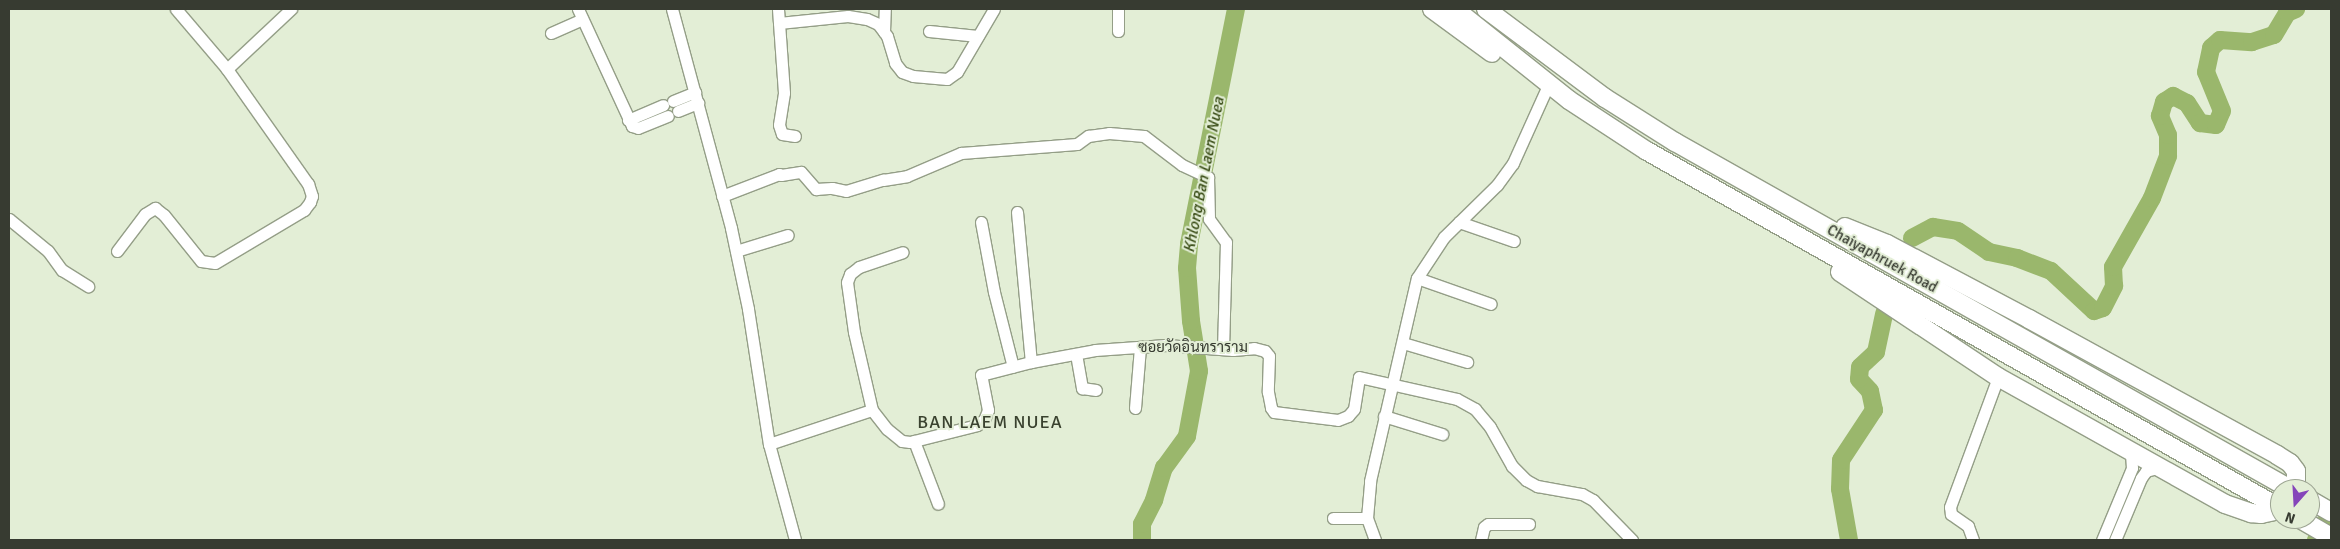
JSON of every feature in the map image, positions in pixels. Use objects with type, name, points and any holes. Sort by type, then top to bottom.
[{"type":"main road","name":"Chaiyaphruek Road","points":[[1432,9],[1457,29],[1546,90],[1569,100]]},
{"type":"main road","name":"Chaiyaphruek Road","points":[[1456,9],[1569,100],[1647,151],[2270,503]]},
{"type":"main road","name":"Chaiyaphruek Road","points":[[1486,9],[1562,66],[1660,133],[2272,479]]},
{"type":"main road","points":[[1506,9],[1562,66]]},
{"type":"main road","points":[[1773,198],[1887,244],[2089,351],[2290,463],[2296,471],[2296,479]]},
{"type":"main road","points":[[1763,216],[1875,296],[1998,377],[2241,511],[2261,514],[2270,512]]},
{"type":"main road","points":[[2320,506],[2331,512]]},
{"type":"main road","points":[[2318,529],[2331,536]]},
{"type":"street","points":[[117,251],[145,214],[155,208],[164,215],[201,260],[215,263],[308,207],[312,196],[308,184],[227,69],[176,9]]},
{"type":"street","points":[[227,69],[291,9]]},
{"type":"street","points":[[672,9],[736,251],[748,309],[769,444],[795,540]]},
{"type":"street","points":[[778,9],[784,93],[779,126],[782,134],[796,136]]},
{"type":"street","points":[[884,32],[885,9]]},
{"type":"street","points":[[779,23],[848,16],[867,19],[878,24],[884,32],[891,44],[895,63],[902,72],[913,76],[947,79],[957,72],[994,9]]},
{"type":"street","points":[[1118,9],[1118,31]]},
{"type":"street","points":[[551,33],[580,14],[631,124],[696,97]]},
{"type":"street","points":[[929,31],[978,36]]},
{"type":"street","points":[[1375,540],[1367,518],[1370,481],[1417,278],[1444,237],[1497,185],[1513,163],[1546,90]]},
{"type":"street","points":[[722,196],[779,174],[799,172],[816,190],[832,188],[846,191],[883,180],[907,176],[937,162],[961,154],[1077,144],[1088,136],[1109,133],[1146,136],[1182,164],[1202,174],[1209,219],[1226,242],[1223,349]]},
{"type":"street","points":[[1017,212],[1031,362]]},
{"type":"street","points":[[9,219],[48,250],[62,270],[88,286]]},
{"type":"street","points":[[981,222],[994,292],[1013,367]]},
{"type":"street","points":[[1458,222],[1514,242]]},
{"type":"street","points":[[736,251],[788,235]]},
{"type":"street","points":[[903,252],[859,267],[850,274],[847,282],[854,332],[872,410],[895,437],[914,441],[938,504]]},
{"type":"street","points":[[1417,278],[1491,304]]},
{"type":"street","points":[[1403,343],[1467,362]]},
{"type":"street","name":"ซอยวัดอินทราราม","points":[[914,441],[977,425],[984,420],[988,410],[981,375],[1031,362],[1076,354],[1140,347],[1166,345],[1223,349],[1254,348],[1268,354],[1268,392],[1270,408],[1274,412],[1338,420],[1348,416],[1354,408],[1359,377],[1393,383],[1457,399],[1475,410],[1490,427],[1512,466],[1526,480],[1537,486],[1582,494],[1593,500],[1632,540]]},
{"type":"street","points":[[1135,408],[1140,347]]},
{"type":"street","points":[[1076,354],[1082,388],[1096,390]]},
{"type":"street","points":[[1973,540],[1968,526],[1951,514],[1950,508],[1998,377]]},
{"type":"street","points":[[769,444],[872,410]]},
{"type":"street","points":[[1384,416],[1442,434]]},
{"type":"street","points":[[2102,540],[2132,468],[2131,455],[2126,448]]},
{"type":"street","points":[[2115,540],[2141,478],[2146,471],[2160,467]]},
{"type":"street","points":[[1333,518],[1367,518]]},
{"type":"street","points":[[1481,540],[1484,527],[1488,524],[1529,524]]},
{"type":"waterway","name":"Khlong Ban Laem Nuea","points":[[1142,540],[1142,524],[1154,500],[1164,468],[1187,436],[1199,371],[1191,321],[1187,268],[1189,244],[1236,9]]},
{"type":"waterway","points":[[1912,238],[1933,227],[1958,231],[1989,252],[2017,258],[2051,271],[2094,311],[2103,308],[2114,286],[2113,267],[2152,198],[2168,156],[2168,135],[2160,116],[2164,102],[2173,96],[2187,103],[2200,123],[2216,125],[2222,111],[2206,72],[2211,48],[2220,40],[2252,42],[2274,35],[2287,13],[2296,9]]},
{"type":"waterway","points":[[1849,540],[1840,489],[1841,460],[1874,410],[1870,391],[1859,379],[1860,367],[1876,352],[1884,314]]},
{"type":"waterway","points":[[2316,540],[2331,513]]},
{"type":"district","name":"BAN LAEM NUEA","points":[[990,422]]}]
